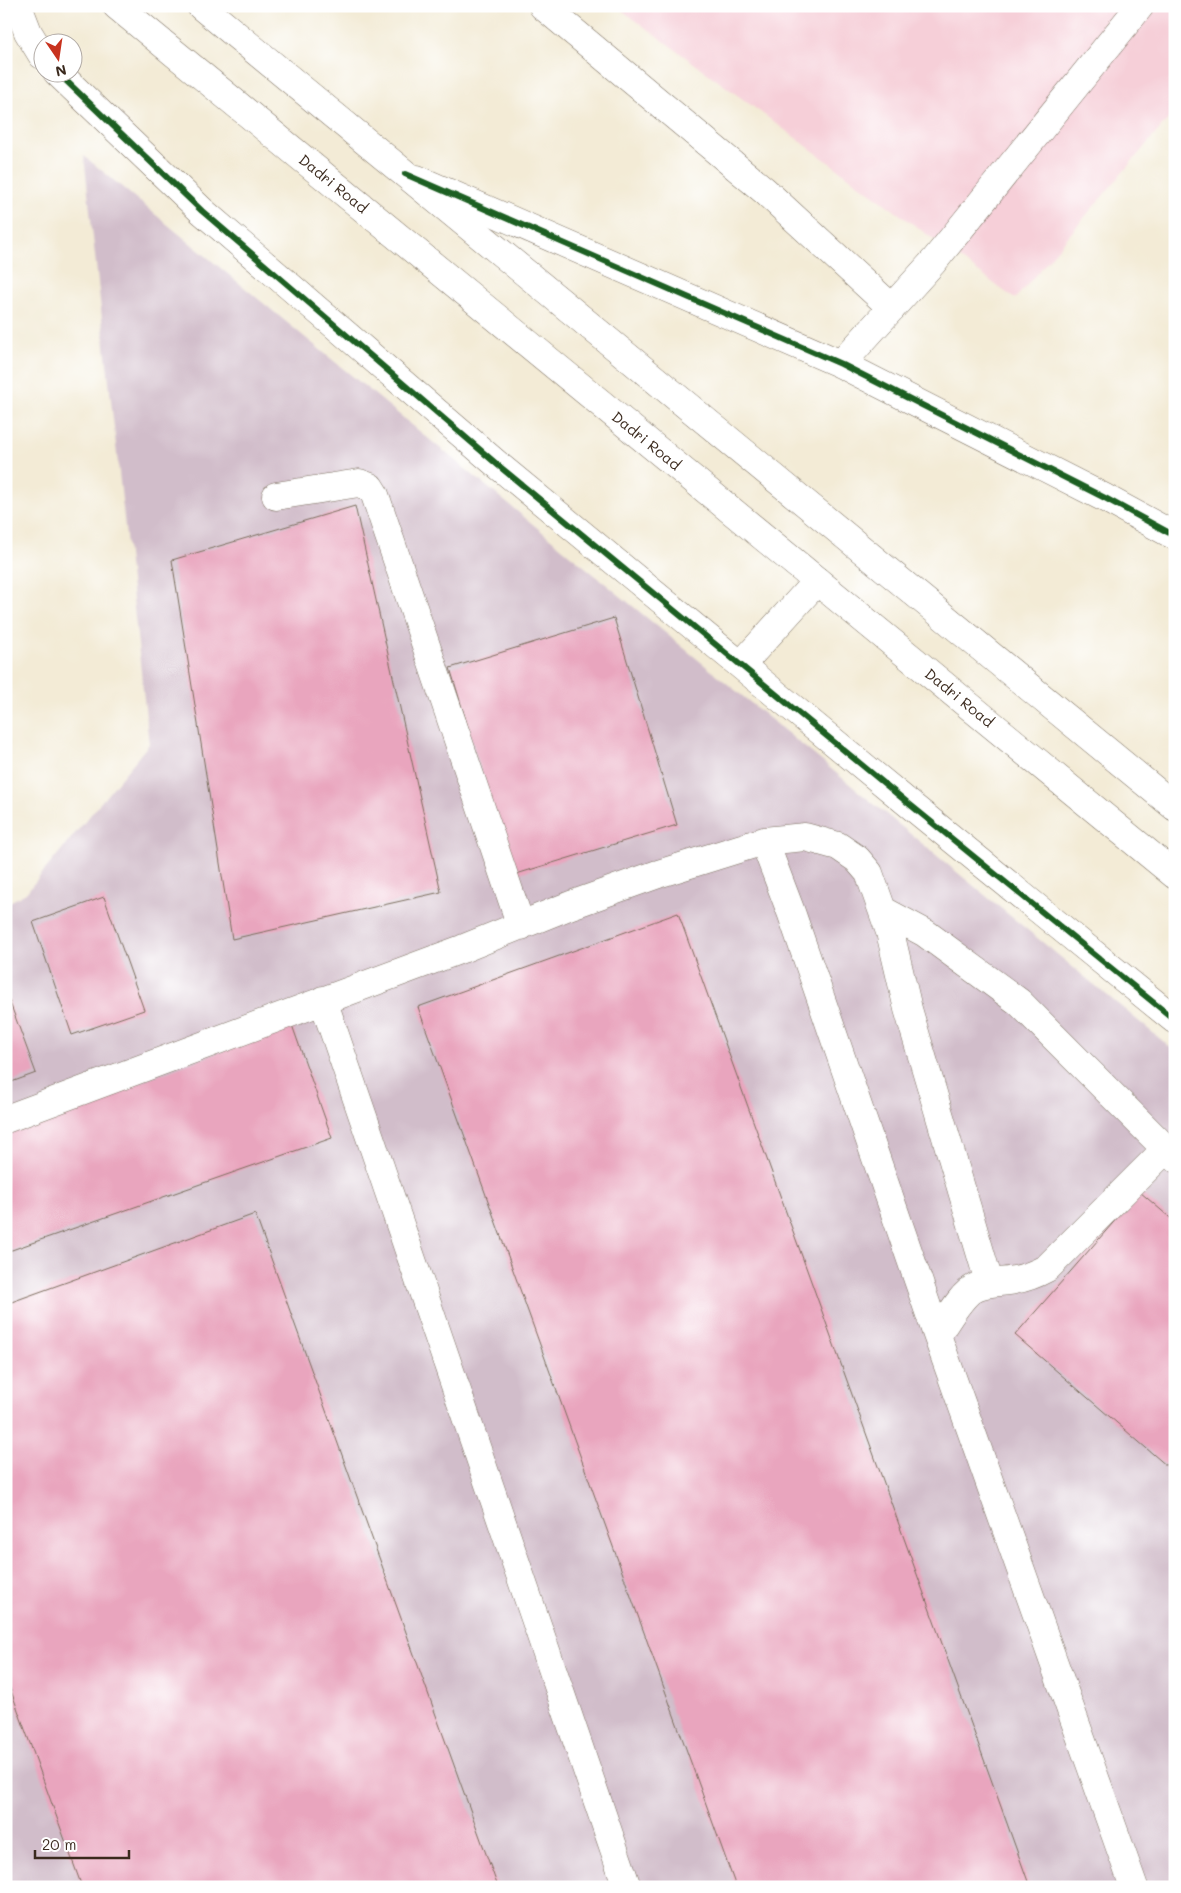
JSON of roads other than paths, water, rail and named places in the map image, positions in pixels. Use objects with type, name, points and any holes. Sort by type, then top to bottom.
[{"type":"main road","points":[[18,6],[32,39]]},
{"type":"main road","name":"Dadri Road","points":[[117,6],[1175,875]]},
{"type":"main road","points":[[202,6],[1175,807]]},
{"type":"main road","points":[[543,6],[765,191],[892,308]]},
{"type":"main road","points":[[841,364],[934,261],[1140,6]]},
{"type":"main road","points":[[68,82],[202,211],[499,466],[1175,1020]]},
{"type":"main road","points":[[405,174],[841,364],[1105,498],[1175,536]]},
{"type":"main road","points":[[276,496],[359,483],[370,487],[375,496],[521,926]]},
{"type":"main road","points":[[741,665],[817,581]]},
{"type":"main road","points":[[6,1119],[658,874],[764,841],[805,837],[838,846],[856,859],[869,873],[884,911],[908,1009],[989,1282]]},
{"type":"main road","points":[[764,841],[791,912],[937,1335],[1134,1887]]},
{"type":"main road","points":[[884,911],[925,933],[1019,1002],[1170,1153],[1046,1268],[1030,1277],[1013,1281],[989,1282],[975,1287],[965,1294],[937,1335]]},
{"type":"main road","points":[[323,1000],[627,1887]]}]
